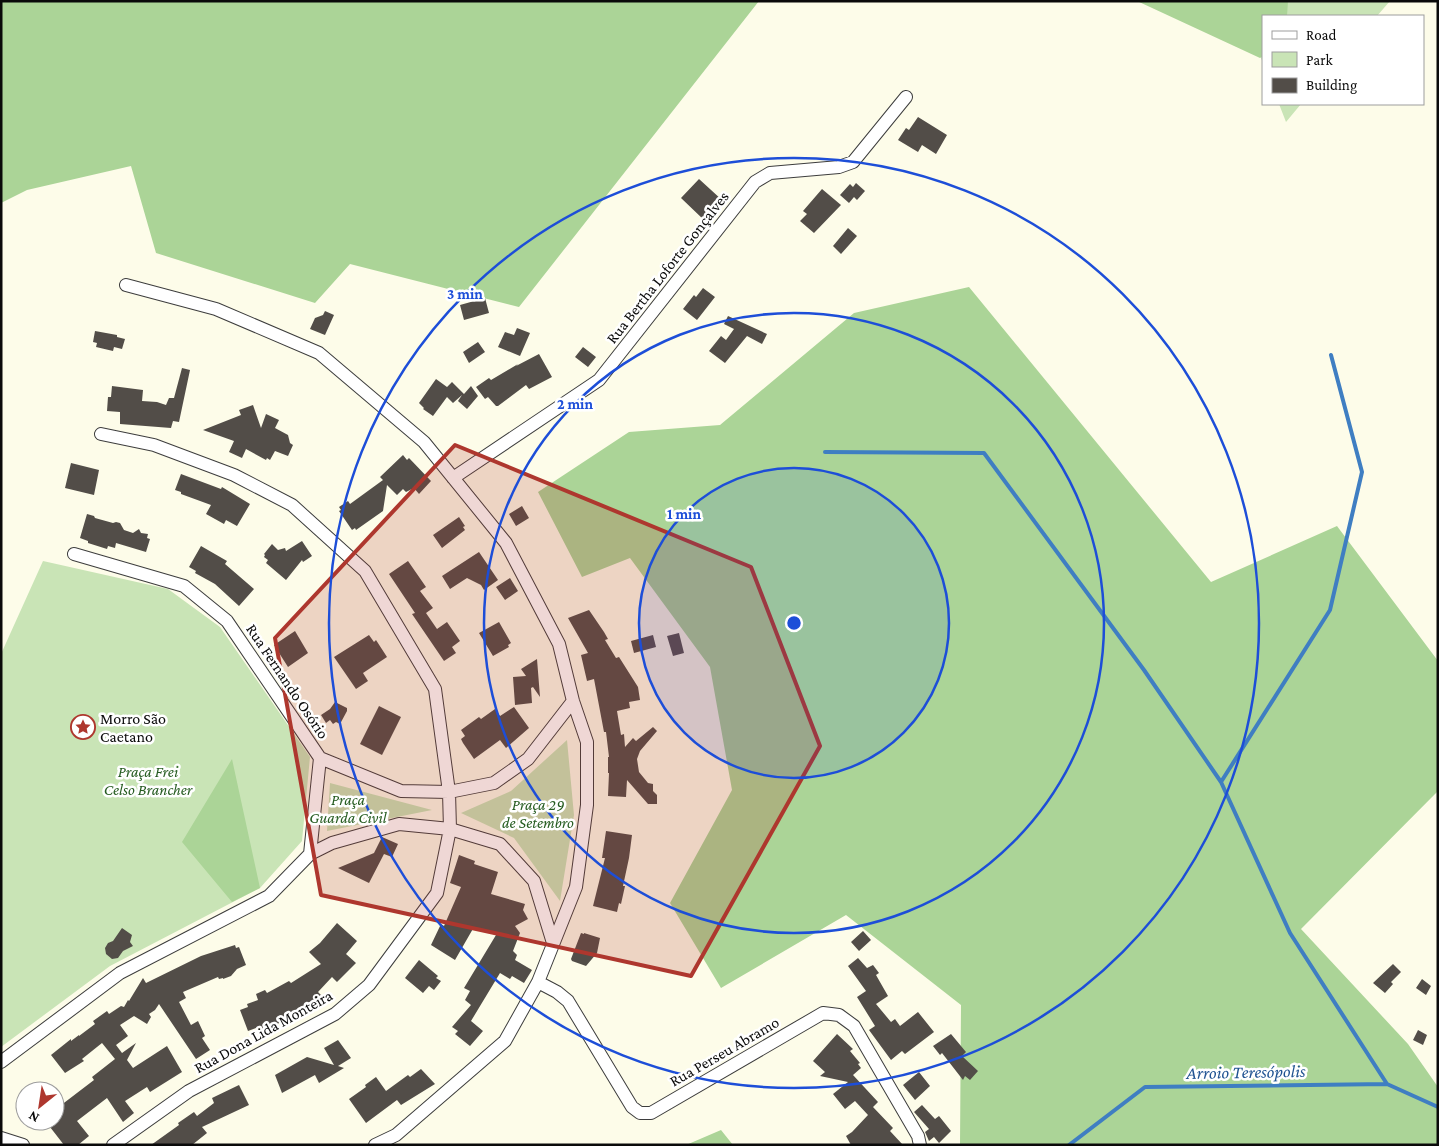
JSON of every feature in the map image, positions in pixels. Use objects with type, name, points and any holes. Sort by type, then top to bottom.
[{"type":"street","name":"Rua Bertha Loforte Gonçalves","points":[[453,478],[599,380],[755,182],[770,173],[839,167],[853,162],[906,97]]},
{"type":"street","points":[[126,285],[216,310],[319,352],[424,442],[506,543],[559,644],[573,701],[587,742],[587,805],[576,887],[538,982],[505,1041],[396,1135],[375,1145]]},
{"type":"street","name":"Rua Dona Lida Monteira","points":[[100,434],[154,445],[234,475],[292,505],[365,570],[435,689],[449,792],[450,829],[437,893],[368,986],[335,1014],[189,1091],[113,1145]]},
{"type":"street","name":"Rua Fernando Osório","points":[[74,554],[184,586],[227,621],[320,758],[310,854]]},
{"type":"street","points":[[320,758],[401,791],[449,792],[494,783],[528,759],[573,701]]},
{"type":"street","points":[[1,1062],[120,973],[269,896],[310,854],[332,842],[399,824],[450,829],[500,844],[534,881],[553,943]]},
{"type":"street","name":"Rua Perseu Abramo","points":[[538,982],[557,992],[568,1001],[632,1107],[640,1113],[651,1113],[823,1013],[838,1015],[854,1026],[918,1136],[920,1145]]},
{"type":"street","points":[[1,1138],[22,1145]]},
{"type":"highlighted area","points":[[455,445],[751,567],[820,746],[691,976],[321,895],[275,638]]},
{"type":"green space","points":[[1,1],[759,1],[519,307],[350,264],[315,303],[156,253],[131,166],[27,190],[1,203]]},
{"type":"green space","points":[[1137,1],[1288,1],[1287,15],[1262,15],[1262,57],[1260,58]]},
{"type":"green space","points":[[1238,1],[1390,1],[1378,15],[1262,15],[1262,61]]},
{"type":"green space","points":[[1279,105],[1300,105],[1286,122]]},
{"type":"green space","points":[[969,287],[1211,582],[1337,526],[1438,661],[1438,791],[1301,929],[1408,1044],[1438,1087],[1438,1145],[960,1145],[961,1005],[846,915],[721,988],[670,903],[732,790],[710,667],[630,558],[582,577],[538,492],[629,432],[720,425],[854,313]]},
{"type":"green space","name":"Praça Frei Celso Brancher","points":[[43,561],[168,589],[220,627],[310,757],[302,841],[260,888],[110,966],[1,1047],[1,654]]},
{"type":"green space","name":"Praça 29 de Setembro","points":[[567,740],[574,815],[560,901],[514,838],[461,813],[511,791]]},
{"type":"green space","points":[[232,759],[260,888],[232,902],[182,842]]},
{"type":"green space","name":"Praça Guarda Civil","points":[[330,783],[432,810],[327,831]]},
{"type":"green space","points":[[721,1130],[733,1145],[686,1145]]},
{"type":"building","points":[[918,117],[947,135],[936,154],[922,145],[918,152],[898,140],[906,128],[909,130]]},
{"type":"building","points":[[699,179],[722,200],[704,220],[681,198]]},
{"type":"building","points":[[856,183],[865,191],[857,200],[854,197],[849,203],[840,195],[850,184],[853,187]]},
{"type":"building","points":[[822,189],[841,205],[814,233],[800,221],[807,214],[803,211]]},
{"type":"building","points":[[848,228],[857,236],[841,254],[833,246]]},
{"type":"building","points":[[703,288],[715,297],[697,320],[683,309],[694,295],[696,297]]},
{"type":"building","points":[[485,298],[489,313],[464,320],[460,305]]},
{"type":"building","points":[[325,311],[334,315],[325,335],[310,329],[315,318],[323,315]]},
{"type":"building","points":[[728,316],[767,334],[762,344],[747,336],[725,363],[709,351],[721,336],[726,340],[734,329],[724,324]]},
{"type":"building","points":[[517,328],[530,333],[520,356],[498,347],[505,332],[514,335]]},
{"type":"building","points":[[95,331],[117,335],[117,337],[125,339],[122,349],[114,347],[113,351],[96,347],[97,343],[93,342]]},
{"type":"building","points":[[478,342],[485,352],[469,363],[463,352]]},
{"type":"building","points":[[583,347],[596,357],[588,367],[575,357]]},
{"type":"building","points":[[539,354],[552,377],[529,389],[526,385],[498,406],[488,397],[485,399],[476,387],[489,378],[491,380]]},
{"type":"building","points":[[182,368],[190,370],[179,422],[173,421],[171,428],[120,424],[120,412],[107,411],[108,397],[111,397],[112,386],[143,390],[142,401],[166,405],[169,398],[174,398]]},
{"type":"building","points":[[436,379],[447,387],[452,382],[464,394],[471,386],[478,396],[467,409],[458,401],[462,395],[453,403],[447,397],[433,416],[423,409],[419,403]]},
{"type":"building","points":[[253,405],[261,428],[266,414],[279,420],[275,428],[288,435],[290,443],[293,445],[288,456],[275,451],[270,460],[267,458],[266,460],[246,449],[242,458],[229,452],[234,441],[203,430],[241,415],[239,410]]},
{"type":"building","points":[[403,455],[407,460],[409,458],[431,481],[419,494],[414,488],[406,492],[403,489],[397,495],[387,485],[383,511],[356,530],[355,528],[352,530],[339,511],[341,510],[339,507],[348,501],[350,504],[383,480],[380,477]]},
{"type":"building","points":[[71,463],[99,470],[94,495],[65,488]]},
{"type":"building","points":[[181,474],[221,489],[222,487],[250,504],[237,526],[226,520],[224,524],[206,514],[211,505],[175,490]]},
{"type":"building","points":[[522,506],[529,518],[516,526],[509,514]]},
{"type":"building","points":[[87,514],[113,523],[120,523],[124,530],[133,533],[139,529],[141,533],[148,534],[147,538],[150,539],[146,552],[116,543],[115,548],[108,546],[107,549],[88,543],[88,541],[80,538]]},
{"type":"building","points":[[459,517],[465,526],[463,527],[465,530],[442,548],[433,535]]},
{"type":"building","points":[[302,541],[312,556],[303,562],[302,560],[286,580],[266,563],[268,560],[264,557],[264,554],[272,544],[278,550],[285,548],[286,551]]},
{"type":"building","points":[[201,546],[227,561],[225,564],[254,589],[239,606],[215,584],[195,573],[196,571],[189,567]]},
{"type":"building","points":[[479,552],[498,580],[484,590],[481,585],[467,578],[450,589],[442,576]]},
{"type":"building","points":[[408,561],[426,587],[420,591],[433,608],[426,613],[437,629],[447,622],[460,641],[452,647],[456,653],[444,661],[412,614],[415,613],[389,574]]},
{"type":"building","points":[[510,578],[518,591],[505,600],[496,587]]},
{"type":"building","points":[[589,610],[608,639],[605,640],[616,658],[619,657],[638,687],[640,700],[629,702],[630,708],[617,711],[621,735],[624,734],[625,747],[633,738],[636,741],[653,727],[657,731],[640,751],[637,759],[639,772],[648,783],[653,784],[653,791],[657,795],[657,804],[648,804],[627,780],[626,797],[608,796],[609,757],[606,732],[604,732],[594,679],[587,681],[581,655],[588,653],[568,618]]},
{"type":"building","points":[[499,622],[511,643],[508,645],[509,647],[493,656],[479,633]]},
{"type":"building","points":[[295,631],[308,653],[288,667],[274,645]]},
{"type":"building","points":[[679,633],[684,653],[673,656],[667,636]]},
{"type":"building","points":[[369,635],[374,642],[376,640],[387,657],[363,673],[368,681],[356,689],[334,657]]},
{"type":"building","points":[[653,635],[656,647],[634,653],[631,641]]},
{"type":"building","points":[[537,659],[540,697],[533,687],[531,688],[532,703],[515,705],[513,677],[526,676],[521,669]]},
{"type":"building","points":[[335,702],[347,708],[347,711],[340,724],[336,722],[333,724],[330,720],[326,723],[321,715],[330,709]]},
{"type":"building","points":[[379,706],[401,717],[382,755],[360,744]]},
{"type":"building","points":[[514,707],[529,728],[506,748],[500,740],[474,759],[461,739],[465,736],[461,730],[479,717],[481,719],[495,709],[500,716]]},
{"type":"building","points":[[606,831],[632,835],[623,886],[625,886],[617,912],[593,906],[605,858],[602,858]]},
{"type":"building","points":[[382,837],[398,844],[392,857],[384,854],[369,883],[338,868],[374,853]]},
{"type":"building","points":[[459,855],[475,861],[474,864],[498,872],[491,894],[525,904],[523,910],[528,919],[515,926],[520,933],[513,951],[517,955],[515,960],[532,970],[524,983],[512,976],[510,979],[500,973],[471,1021],[483,1031],[470,1046],[455,1034],[458,1031],[452,1027],[471,1005],[465,1000],[470,991],[464,988],[496,935],[474,927],[455,960],[431,945],[441,924],[444,926],[461,887],[450,883]]},
{"type":"building","points":[[337,923],[357,941],[346,954],[356,963],[337,982],[332,977],[318,992],[321,995],[320,998],[304,1008],[306,1012],[262,1029],[261,1026],[248,1031],[240,1010],[248,1007],[247,1004],[258,1000],[256,994],[265,990],[267,993],[289,981],[291,983],[321,964],[309,952],[320,943]]},
{"type":"building","points":[[122,928],[132,935],[130,942],[133,946],[123,951],[118,958],[112,959],[106,954],[105,948],[108,943],[113,941]]},
{"type":"building","points":[[863,931],[871,940],[859,951],[851,942]]},
{"type":"building","points":[[581,933],[600,938],[597,953],[586,966],[571,959]]},
{"type":"building","points":[[235,945],[236,948],[239,947],[246,965],[237,969],[231,976],[223,979],[218,977],[183,992],[186,998],[179,1002],[191,1025],[198,1021],[205,1036],[202,1038],[210,1050],[196,1059],[159,1004],[149,1014],[151,1017],[147,1024],[134,1016],[120,1025],[128,1036],[116,1045],[122,1053],[136,1043],[127,1060],[133,1068],[167,1046],[182,1072],[150,1092],[147,1087],[125,1101],[134,1113],[123,1122],[107,1098],[77,1121],[89,1136],[78,1145],[64,1145],[53,1131],[65,1131],[65,1102],[94,1080],[92,1077],[115,1059],[102,1043],[82,1059],[84,1061],[65,1073],[51,1055],[71,1039],[71,1041],[95,1024],[93,1021],[107,1011],[109,1014],[121,1006],[124,1007],[143,978],[146,983],[201,956]]},
{"type":"building","points":[[858,958],[867,968],[873,965],[879,973],[876,975],[888,996],[876,1004],[891,1022],[895,1019],[900,1026],[918,1012],[934,1032],[905,1054],[902,1051],[891,1060],[869,1030],[875,1026],[857,997],[866,991],[848,966]]},
{"type":"building","points":[[419,960],[438,976],[436,978],[441,981],[434,990],[429,986],[423,993],[405,978]]},
{"type":"building","points":[[1393,964],[1401,972],[1391,982],[1393,984],[1385,993],[1373,983]]},
{"type":"building","points":[[1422,979],[1431,986],[1426,995],[1416,988]]},
{"type":"building","points":[[1418,1030],[1427,1035],[1423,1045],[1413,1040]]},
{"type":"building","points":[[837,1034],[853,1049],[850,1051],[860,1063],[858,1064],[861,1068],[853,1075],[878,1102],[873,1107],[893,1128],[890,1131],[903,1145],[851,1145],[846,1136],[868,1115],[855,1101],[845,1109],[833,1094],[848,1082],[820,1076],[825,1072],[813,1061]]},
{"type":"building","points":[[951,1034],[966,1052],[962,1056],[978,1071],[970,1080],[965,1076],[963,1080],[942,1053],[940,1055],[933,1046]]},
{"type":"building","points":[[338,1040],[351,1058],[338,1066],[344,1068],[319,1083],[315,1075],[282,1093],[275,1075],[307,1057],[334,1065],[324,1048]]},
{"type":"building","points":[[421,1069],[435,1084],[401,1105],[397,1100],[366,1123],[349,1099],[376,1077],[386,1091],[408,1075],[410,1077]]},
{"type":"building","points":[[919,1072],[930,1086],[915,1100],[903,1085]]},
{"type":"building","points":[[239,1085],[249,1105],[202,1127],[207,1133],[192,1145],[151,1145],[194,1112],[197,1116],[214,1103],[212,1098]]},
{"type":"building","points":[[922,1105],[935,1119],[939,1116],[951,1131],[939,1143],[934,1137],[929,1141],[925,1132],[929,1129],[914,1112]]},
{"type":"waterway","points":[[1221,782],[1330,610],[1362,472],[1331,355]]},
{"type":"waterway","points":[[825,452],[984,453],[1144,670],[1221,782],[1290,933],[1387,1084]]},
{"type":"waterway","name":"Arroio Teresópolis","points":[[1069,1145],[1145,1087],[1387,1084],[1438,1107]]},
{"type":"place","name":"Morro São Caetano","points":[[83,727]]}]
